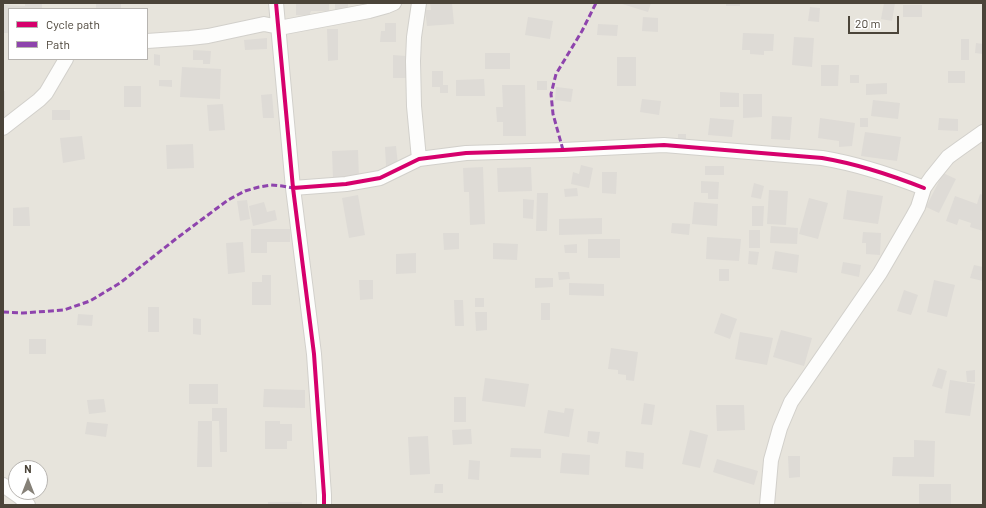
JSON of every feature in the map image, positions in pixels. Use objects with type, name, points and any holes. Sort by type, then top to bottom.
[{"type":"street","points":[[276,3],[293,188],[314,354],[324,505]]},
{"type":"street","points":[[148,41],[208,36],[264,24],[279,28],[369,11],[394,3]]},
{"type":"street","points":[[419,3],[414,37],[413,61],[414,106],[419,159]]},
{"type":"street","points":[[3,128],[46,93],[65,60]]},
{"type":"street","points":[[767,505],[771,460],[780,428],[791,402],[880,272],[918,207],[924,188],[940,166],[948,158],[983,132]]},
{"type":"street","points":[[293,188],[346,184],[380,178],[419,159],[466,153],[664,145],[844,161],[890,175],[924,188]]},
{"type":"street","points":[[3,486],[20,497],[28,505]]},
{"type":"shaded area","points":[[3,3],[983,3],[983,505],[3,505]]},
{"type":"building","points":[[25,3],[42,3],[42,8],[8,8],[8,33],[3,33],[3,5],[25,6]]},
{"type":"building","points":[[296,3],[329,3],[329,11],[311,11],[309,16],[296,15]]},
{"type":"building","points":[[335,3],[348,3],[348,11],[335,12]]},
{"type":"building","points":[[430,3],[452,3],[454,24],[427,26],[425,10],[431,10]]},
{"type":"building","points":[[619,3],[651,3],[648,12]]},
{"type":"building","points":[[726,3],[740,3],[740,6],[726,6]]},
{"type":"building","points":[[884,3],[895,3],[892,21],[881,19]]},
{"type":"building","points":[[96,4],[121,4],[121,8],[96,8]]},
{"type":"building","points":[[903,5],[922,5],[922,17],[903,17]]},
{"type":"building","points":[[810,7],[820,8],[819,22],[808,21]]},
{"type":"building","points":[[528,17],[553,21],[550,39],[525,35]]},
{"type":"building","points":[[643,17],[658,18],[658,32],[642,31]]},
{"type":"building","points":[[385,23],[396,23],[396,42],[380,42],[381,31],[385,31]]},
{"type":"building","points":[[598,24],[618,25],[617,36],[597,35]]},
{"type":"building","points":[[327,29],[338,29],[338,60],[328,61]]},
{"type":"building","points":[[743,33],[774,34],[773,51],[764,51],[764,55],[750,54],[750,50],[742,50]]},
{"type":"building","points":[[794,37],[814,38],[812,67],[792,65]]},
{"type":"building","points":[[267,38],[267,49],[245,50],[244,40]]},
{"type":"building","points":[[961,39],[969,39],[969,60],[961,60]]},
{"type":"building","points":[[976,43],[983,44],[983,54],[975,53]]},
{"type":"building","points":[[193,50],[211,51],[210,64],[203,64],[203,60],[193,60]]},
{"type":"building","points":[[485,53],[510,53],[510,69],[485,69]]},
{"type":"building","points":[[154,54],[160,55],[160,66],[154,65]]},
{"type":"building","points":[[393,55],[406,56],[406,78],[393,78]]},
{"type":"building","points":[[617,57],[636,57],[636,86],[617,86]]},
{"type":"building","points":[[821,65],[839,65],[838,86],[821,86]]},
{"type":"building","points":[[182,67],[221,69],[220,99],[180,97]]},
{"type":"building","points":[[432,71],[443,71],[443,85],[448,85],[448,93],[440,93],[440,87],[432,87]]},
{"type":"building","points":[[948,71],[965,71],[965,83],[948,83]]},
{"type":"building","points":[[850,75],[859,75],[859,83],[850,83]]},
{"type":"building","points":[[484,79],[485,96],[456,96],[456,80]]},
{"type":"building","points":[[159,80],[172,80],[172,87],[159,86]]},
{"type":"building","points":[[537,81],[547,81],[547,90],[537,90]]},
{"type":"building","points":[[887,83],[887,94],[866,95],[866,84]]},
{"type":"building","points":[[502,85],[525,85],[526,136],[503,136],[503,122],[497,122],[496,107],[503,107]]},
{"type":"building","points":[[124,86],[141,86],[141,107],[124,107]]},
{"type":"building","points":[[556,87],[573,89],[571,102],[555,100]]},
{"type":"building","points":[[3,91],[5,91],[5,119],[3,119]]},
{"type":"building","points":[[720,92],[739,93],[739,107],[720,107]]},
{"type":"building","points":[[272,94],[274,118],[263,118],[261,95]]},
{"type":"building","points":[[743,94],[762,94],[762,117],[743,118]]},
{"type":"building","points":[[642,99],[661,101],[659,115],[640,112]]},
{"type":"building","points":[[873,100],[900,103],[898,119],[871,116]]},
{"type":"building","points":[[223,104],[225,130],[209,131],[207,105]]},
{"type":"building","points":[[52,110],[70,110],[70,120],[52,120]]},
{"type":"building","points":[[772,116],[792,117],[790,140],[771,139]]},
{"type":"building","points":[[710,118],[734,120],[732,137],[708,135]]},
{"type":"building","points":[[820,118],[855,123],[852,146],[839,147],[839,141],[818,138]]},
{"type":"building","points":[[860,118],[868,118],[868,127],[860,127]]},
{"type":"building","points":[[939,118],[958,119],[958,131],[938,130]]},
{"type":"building","points":[[865,132],[901,137],[897,161],[861,156]]},
{"type":"building","points":[[678,134],[686,134],[686,144],[678,144]]},
{"type":"building","points":[[82,136],[85,159],[63,163],[60,138]]},
{"type":"building","points":[[193,144],[194,168],[167,169],[166,145]]},
{"type":"building","points":[[396,146],[398,165],[386,166],[385,147]]},
{"type":"building","points":[[358,150],[359,178],[333,179],[332,151]]},
{"type":"building","points":[[581,165],[593,168],[589,188],[571,184],[573,172],[579,174]]},
{"type":"building","points":[[705,166],[724,166],[724,175],[705,175]]},
{"type":"building","points":[[483,167],[485,224],[470,225],[469,192],[464,192],[463,168]]},
{"type":"building","points":[[531,167],[532,191],[498,192],[497,168]]},
{"type":"building","points":[[602,172],[617,172],[616,194],[602,193]]},
{"type":"building","points":[[943,173],[956,179],[939,213],[926,207]]},
{"type":"building","points":[[701,181],[719,182],[718,199],[708,199],[708,193],[701,193]]},
{"type":"building","points":[[754,183],[764,186],[761,199],[751,197]]},
{"type":"building","points":[[577,188],[578,196],[565,197],[564,189]]},
{"type":"building","points":[[769,190],[788,191],[786,225],[767,224]]},
{"type":"building","points":[[847,190],[883,196],[878,224],[843,219]]},
{"type":"building","points":[[537,193],[548,193],[547,231],[536,231]]},
{"type":"building","points":[[980,194],[983,195],[983,231],[970,227],[971,223],[959,219],[957,225],[946,221],[955,196],[977,204]]},
{"type":"building","points":[[358,195],[365,235],[349,238],[342,198]]},
{"type":"building","points":[[809,198],[828,203],[818,239],[799,234]]},
{"type":"building","points":[[523,199],[534,200],[533,219],[523,218]]},
{"type":"building","points":[[247,200],[250,219],[240,221],[237,201]]},
{"type":"building","points":[[264,202],[267,212],[275,210],[277,220],[253,226],[249,206]]},
{"type":"building","points":[[694,202],[718,204],[717,226],[692,224]]},
{"type":"building","points":[[752,206],[764,206],[763,226],[752,226]]},
{"type":"building","points":[[29,207],[30,226],[13,226],[13,208]]},
{"type":"building","points":[[602,218],[602,234],[559,235],[559,219]]},
{"type":"building","points":[[672,223],[690,224],[689,235],[671,233]]},
{"type":"building","points":[[771,226],[798,228],[797,244],[770,243]]},
{"type":"building","points":[[251,229],[290,229],[290,242],[267,242],[267,253],[251,253]]},
{"type":"building","points":[[749,230],[760,230],[760,248],[749,248]]},
{"type":"building","points":[[863,232],[881,233],[880,255],[866,254],[866,243],[862,243]]},
{"type":"building","points":[[443,233],[459,233],[459,249],[444,250]]},
{"type":"building","points":[[707,237],[741,239],[739,261],[706,259]]},
{"type":"building","points":[[588,239],[620,239],[620,258],[588,258]]},
{"type":"building","points":[[243,242],[245,272],[228,274],[226,243]]},
{"type":"building","points":[[493,243],[518,244],[517,260],[493,259]]},
{"type":"building","points":[[577,244],[577,253],[565,253],[564,245]]},
{"type":"building","points":[[749,251],[759,252],[757,265],[748,264]]},
{"type":"building","points":[[775,251],[799,255],[797,273],[772,269]]},
{"type":"building","points":[[416,253],[416,273],[396,274],[396,254]]},
{"type":"building","points":[[843,262],[861,265],[859,277],[841,273]]},
{"type":"building","points":[[974,265],[983,267],[983,281],[970,278]]},
{"type":"building","points":[[719,269],[729,269],[729,281],[719,281]]},
{"type":"building","points":[[558,272],[569,272],[570,279],[559,280]]},
{"type":"building","points":[[262,275],[271,275],[271,305],[252,305],[252,282],[262,282]]},
{"type":"building","points":[[535,278],[553,278],[553,287],[535,288]]},
{"type":"building","points":[[359,280],[373,280],[373,299],[360,300]]},
{"type":"building","points":[[934,280],[955,285],[947,317],[927,312]]},
{"type":"building","points":[[569,283],[604,284],[604,296],[569,295]]},
{"type":"building","points":[[904,290],[918,295],[911,315],[897,311]]},
{"type":"building","points":[[475,298],[484,298],[484,307],[475,307]]},
{"type":"building","points":[[454,300],[463,300],[464,326],[455,326]]},
{"type":"building","points":[[541,303],[550,303],[550,320],[541,320]]},
{"type":"building","points":[[148,307],[159,307],[159,332],[148,332]]},
{"type":"building","points":[[475,312],[487,312],[487,330],[476,331]]},
{"type":"building","points":[[721,313],[737,319],[730,339],[714,333]]},
{"type":"building","points":[[78,314],[93,315],[92,326],[77,325]]},
{"type":"building","points":[[193,318],[201,319],[201,335],[193,334]]},
{"type":"building","points":[[781,330],[812,338],[804,366],[773,357]]},
{"type":"building","points":[[740,332],[773,338],[767,365],[735,359]]},
{"type":"building","points":[[29,339],[46,339],[46,354],[29,354]]},
{"type":"building","points":[[611,348],[638,352],[634,381],[626,380],[626,375],[618,374],[618,370],[608,369]]},
{"type":"building","points":[[938,368],[947,371],[942,389],[932,386]]},
{"type":"building","points":[[975,370],[975,382],[967,382],[966,371]]},
{"type":"building","points":[[485,378],[529,384],[525,407],[482,401]]},
{"type":"building","points":[[950,380],[975,384],[970,416],[945,413]]},
{"type":"building","points":[[189,384],[218,384],[218,404],[189,404]]},
{"type":"building","points":[[264,389],[305,390],[305,408],[263,407]]},
{"type":"building","points":[[454,397],[466,397],[466,422],[454,422]]},
{"type":"building","points":[[104,399],[106,412],[89,414],[87,400]]},
{"type":"building","points":[[644,403],[655,405],[652,425],[641,424]]},
{"type":"building","points":[[716,405],[744,405],[745,430],[717,431]]},
{"type":"building","points":[[212,408],[227,408],[227,452],[220,452],[219,421],[212,421]]},
{"type":"building","points":[[565,408],[574,409],[569,437],[544,433],[548,410],[564,413]]},
{"type":"building","points":[[198,421],[212,421],[212,467],[197,467]]},
{"type":"building","points":[[265,421],[280,421],[280,424],[292,424],[292,441],[287,441],[287,449],[265,449]]},
{"type":"building","points":[[87,422],[108,424],[106,437],[85,434]]},
{"type":"building","points":[[471,429],[472,444],[453,445],[452,430]]},
{"type":"building","points":[[690,430],[708,435],[700,468],[682,464]]},
{"type":"building","points":[[588,431],[600,432],[598,444],[587,442]]},
{"type":"building","points":[[428,436],[430,474],[410,475],[408,437]]},
{"type":"building","points":[[914,440],[935,441],[934,477],[892,476],[893,457],[914,457]]},
{"type":"building","points":[[511,448],[541,449],[541,458],[510,457]]},
{"type":"building","points":[[626,451],[644,453],[643,469],[625,467]]},
{"type":"building","points":[[562,453],[590,455],[589,475],[560,473]]},
{"type":"building","points":[[788,456],[800,456],[800,477],[789,478]]},
{"type":"building","points":[[717,459],[758,471],[754,485],[713,472]]},
{"type":"building","points":[[469,460],[480,461],[479,480],[468,479]]},
{"type":"building","points":[[435,484],[443,484],[443,493],[434,493]]},
{"type":"building","points":[[919,484],[951,484],[951,505],[919,505]]},
{"type":"building","points":[[268,502],[302,502],[302,505],[268,505]]},
{"type":"marked path","points":[[563,150],[553,114],[551,94],[556,74],[582,31],[596,3]]},
{"type":"marked path","points":[[3,312],[23,313],[64,310],[90,301],[120,283],[228,200],[245,191],[259,187],[271,185],[293,188]]},
{"type":"cycle path","points":[[276,3],[293,188],[314,354],[324,505]]},
{"type":"cycle path","points":[[293,188],[346,184],[380,178],[419,159],[466,153],[664,145],[822,158],[874,170],[924,188]]}]
